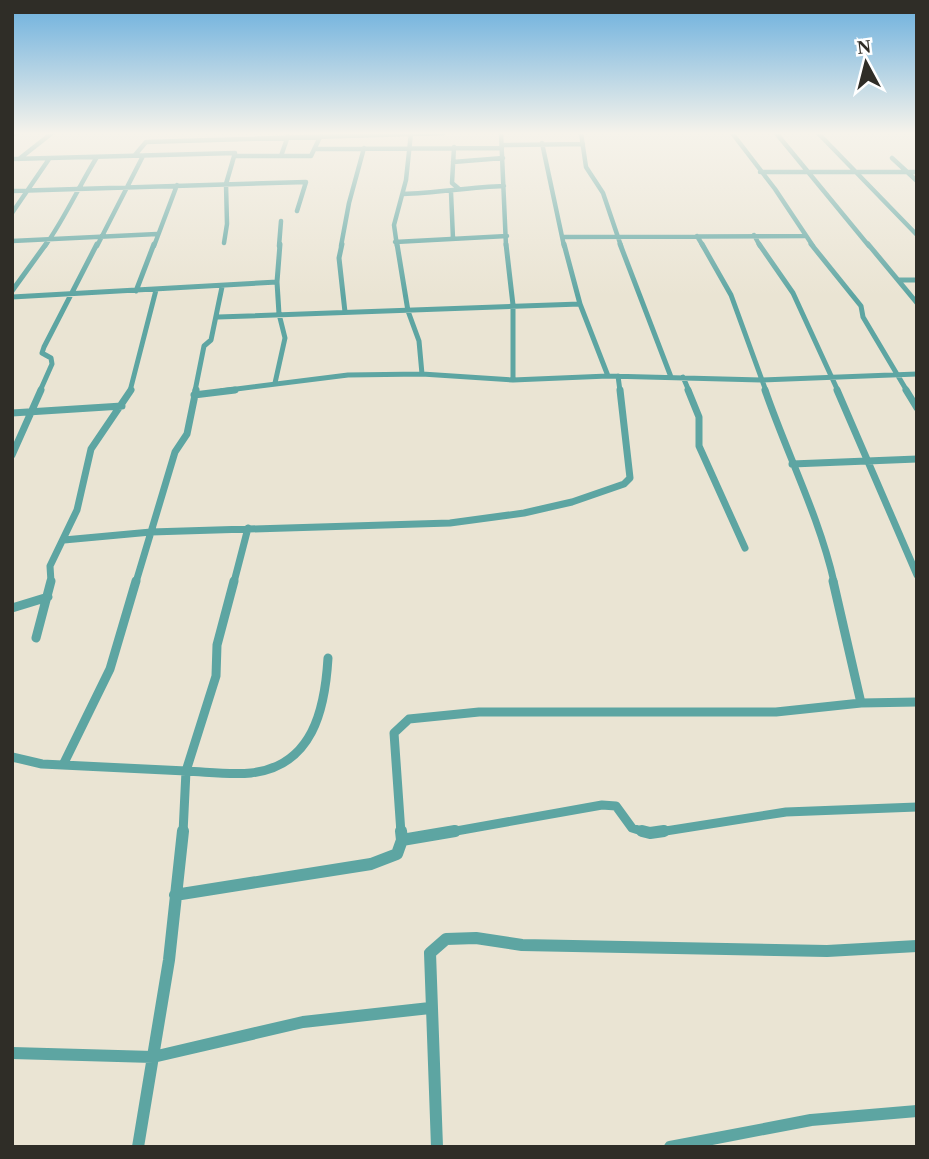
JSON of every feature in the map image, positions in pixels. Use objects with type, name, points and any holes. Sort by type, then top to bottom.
[{"type":"street","points":[[12,212],[30,187]]},
{"type":"street","points":[[12,191],[121,187]]},
{"type":"street","points":[[12,455],[52,363],[51,358],[42,353],[44,347],[74,294],[125,187]]},
{"type":"street","points":[[136,291],[176,187]]},
{"type":"street","points":[[224,243],[227,224],[226,187]]},
{"type":"street","points":[[297,211],[304,187]]},
{"type":"street","points":[[345,312],[339,258],[349,203],[355,187]]},
{"type":"street","points":[[404,187],[394,225],[395,242],[408,311],[418,341],[422,374]]},
{"type":"street","points":[[403,194],[451,192],[458,188],[479,187]]},
{"type":"street","points":[[504,187],[507,266],[513,305],[513,380]]},
{"type":"street","points":[[552,187],[580,304],[608,376]]},
{"type":"street","points":[[597,187],[612,213],[611,223],[671,377]]},
{"type":"street","points":[[773,187],[805,236],[861,306],[863,317],[917,408]]},
{"type":"street","points":[[822,187],[917,303]]},
{"type":"street","points":[[871,187],[916,233]]},
{"type":"street","points":[[12,291],[59,226],[59,219],[78,188]]},
{"type":"street","points":[[451,192],[453,239]]},
{"type":"street","points":[[275,383],[285,338],[279,314],[277,282],[281,221]]},
{"type":"street","points":[[12,242],[157,234]]},
{"type":"street","points":[[754,235],[772,267],[793,293],[870,461],[917,575]]},
{"type":"street","points":[[395,242],[507,236]]},
{"type":"street","points":[[697,236],[731,295],[826,549],[862,703]]},
{"type":"street","points":[[563,237],[805,236]]},
{"type":"street","points":[[899,280],[917,280]]},
{"type":"street","points":[[12,297],[277,282]]},
{"type":"street","points":[[63,765],[110,669],[175,452],[187,434],[204,346],[211,340],[218,317],[222,287]]},
{"type":"street","points":[[36,638],[52,578],[50,566],[77,510],[91,449],[130,391],[156,290]]},
{"type":"street","points":[[218,317],[580,304]]},
{"type":"street","points":[[194,395],[348,375],[422,374],[513,380],[618,376],[761,380],[917,374]]},
{"type":"street","points":[[64,540],[151,532],[450,523],[524,513],[572,502],[624,484],[630,478],[618,376]]},
{"type":"street","points":[[683,377],[699,417],[699,446],[745,548]]},
{"type":"street","points":[[12,413],[122,406]]},
{"type":"street","points":[[792,464],[917,459]]},
{"type":"street","points":[[138,1147],[176,895],[185,813],[186,771],[216,676],[219,637],[248,528]]},
{"type":"street","points":[[12,608],[48,597]]},
{"type":"street","points":[[12,757],[63,765],[186,771],[248,772],[272,769],[288,760],[319,724],[326,697],[328,659]]},
{"type":"street","points":[[176,895],[371,864],[397,854],[402,840],[394,733],[409,719],[479,712],[776,712],[862,703],[917,702]]},
{"type":"street","points":[[402,840],[602,805],[616,806],[632,828],[650,833],[786,812],[917,807]]},
{"type":"street","points":[[436,1147],[430,953],[446,939],[476,938],[522,944],[827,951],[917,946]]},
{"type":"street","points":[[12,1053],[153,1057],[303,1022],[430,1009]]},
{"type":"street","points":[[670,1147],[811,1120],[917,1111]]}]
